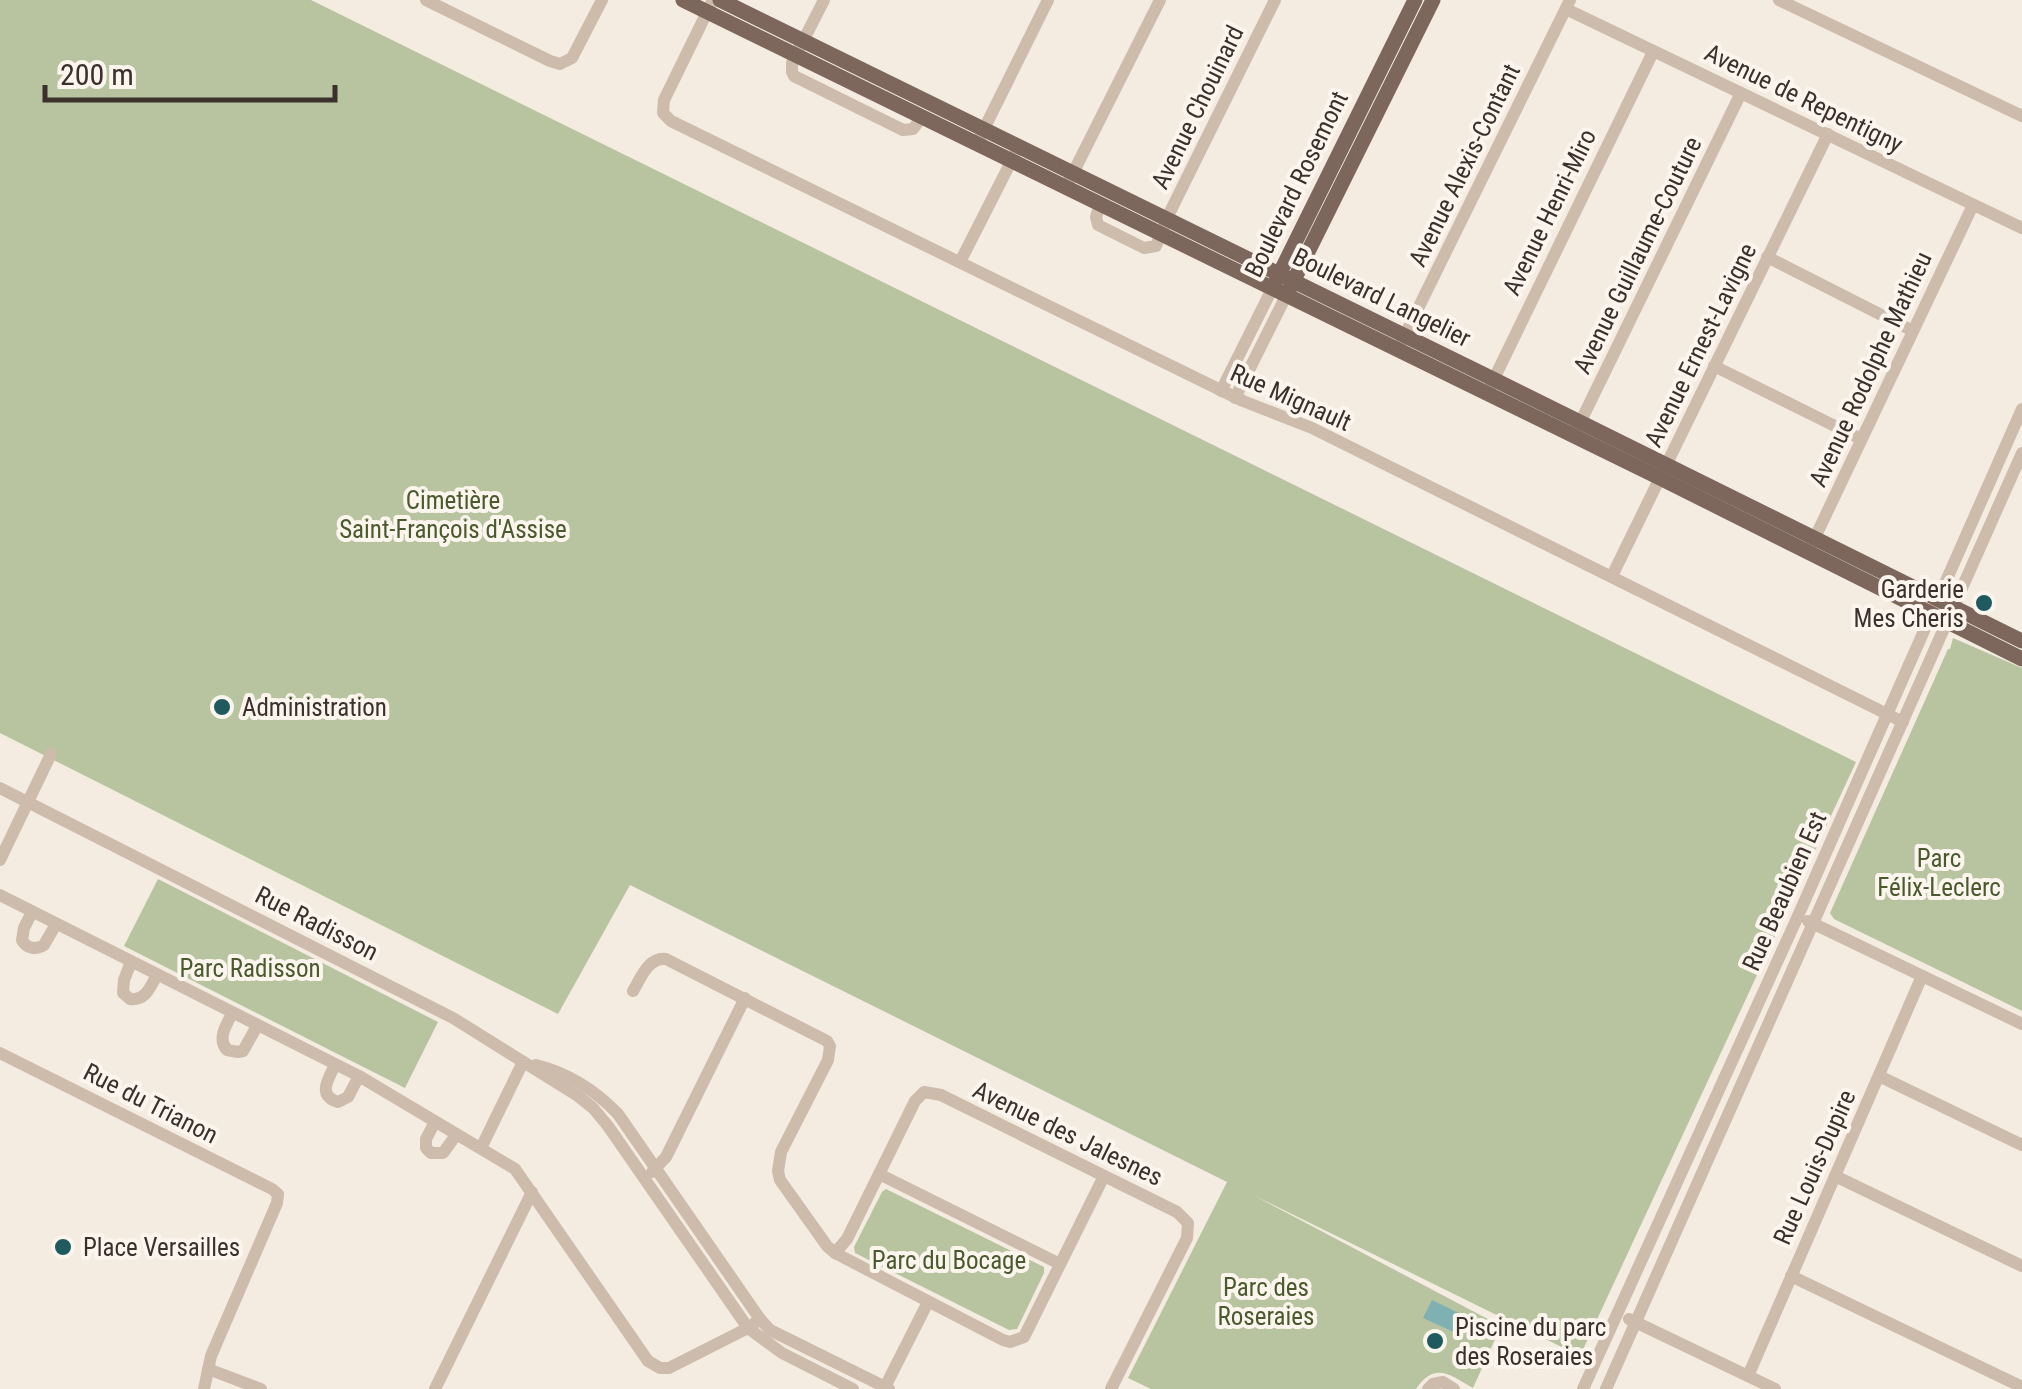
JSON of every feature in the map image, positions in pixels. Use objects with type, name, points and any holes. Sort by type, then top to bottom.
[{"type":"main road","name":"Boulevard Langelier","points":[[683,0],[713,4],[1490,386],[1951,616],[2022,659]]},
{"type":"main road","name":"Boulevard Rosemont","points":[[1283,285],[1415,0]]},
{"type":"main road","name":"Boulevard Rosemont","points":[[1283,285],[1433,0]]},
{"type":"main road","name":"Boulevard Langelier","points":[[800,48],[922,117],[980,137]]},
{"type":"main road","name":"Boulevard Langelier","points":[[1070,181],[1100,205],[1164,227]]},
{"type":"main road","name":"Boulevard Langelier","points":[[1951,616],[2022,641]]},
{"type":"street","points":[[426,0],[550,62],[565,63],[572,58],[602,0]]},
{"type":"street","points":[[800,48],[824,0]]},
{"type":"street","points":[[980,137],[1048,0]]},
{"type":"street","points":[[1070,181],[1160,0]]},
{"type":"street","name":"Avenue Chouinard","points":[[1164,227],[1275,0]]},
{"type":"street","points":[[1779,0],[2022,116]]},
{"type":"street","name":"Rue Mignault","points":[[713,4],[664,100],[663,113],[671,121],[1235,398],[1312,428],[1903,722]]},
{"type":"street","name":"Avenue de Repentigny","points":[[1568,4],[1653,52],[2022,228]]},
{"type":"street","name":"Avenue Alexis-Contant","points":[[1401,343],[1568,4]]},
{"type":"street","name":"Avenue Henri-Miro","points":[[1490,386],[1653,52]]},
{"type":"street","name":"Avenue Guillaume-Couture","points":[[1577,429],[1741,93]]},
{"type":"street","name":"Avenue Ernest-Lavigne","points":[[1612,576],[1828,134]]},
{"type":"street","points":[[960,262],[1014,154]]},
{"type":"street","name":"Avenue Rodolphe Mathieu","points":[[1812,546],[1973,205]]},
{"type":"street","points":[[1767,257],[1912,331]]},
{"type":"street","name":"Boulevard Rosemont","points":[[1221,391],[1283,285]]},
{"type":"street","name":"Boulevard Rosemont","points":[[1235,398],[1283,285]]},
{"type":"street","points":[[1714,366],[1861,439]]},
{"type":"street","name":"Rue Beaubien Est","points":[[1583,1389],[2018,430],[2022,409]]},
{"type":"street","name":"Rue Beaubien Est","points":[[1606,1389],[2022,454]]},
{"type":"street","points":[[0,860],[51,754]]},
{"type":"street","name":"Rue Radisson","points":[[0,788],[454,1018],[523,1062],[567,1076],[605,1100],[618,1114],[650,1174]]},
{"type":"street","points":[[0,895],[359,1076],[515,1169],[651,1364],[669,1368],[760,1318]]},
{"type":"street","points":[[32,912],[22,934],[24,944],[40,948],[56,924]]},
{"type":"street","points":[[1798,916],[2022,1024]]},
{"type":"street","points":[[633,992],[650,963],[666,959],[821,1036],[830,1046],[828,1060],[782,1152],[778,1170],[785,1186],[835,1253],[1003,1340],[1024,1337],[1104,1176]]},
{"type":"street","points":[[131,962],[122,987],[130,999],[144,996],[157,975]]},
{"type":"street","name":"Rue Louis-Dupire","points":[[1748,1376],[1922,976]]},
{"type":"street","points":[[650,1174],[666,1157],[744,998]]},
{"type":"street","points":[[232,1014],[222,1037],[227,1050],[243,1051],[257,1026]]},
{"type":"street","name":"Rue du Trianon","points":[[0,1053],[272,1189],[278,1196],[208,1369]]},
{"type":"street","points":[[482,1148],[523,1062]]},
{"type":"street","points":[[336,1065],[325,1091],[332,1101],[348,1097],[359,1076]]},
{"type":"street","points":[[1879,1076],[2022,1145]]},
{"type":"street","name":"Avenue des Jalesnes","points":[[835,1253],[847,1238],[915,1100],[924,1092],[940,1094],[1177,1212],[1188,1223],[1187,1238],[1112,1389]]},
{"type":"street","points":[[435,1122],[426,1138],[428,1151],[442,1153],[456,1134]]},
{"type":"street","points":[[650,1174],[760,1318],[780,1335],[886,1388],[928,1302]]},
{"type":"street","points":[[650,1174],[748,1328],[782,1353],[853,1389]]},
{"type":"street","points":[[880,1174],[1060,1264]]},
{"type":"street","points":[[1835,1176],[2022,1266]]},
{"type":"street","points":[[435,1389],[532,1192]]},
{"type":"street","points":[[1667,1206],[1683,1213]]},
{"type":"street","points":[[1791,1276],[2022,1387]]},
{"type":"street","points":[[1617,1313],[1776,1389]]},
{"type":"street","points":[[204,1389],[208,1369],[261,1389]]},
{"type":"street","points":[[1428,1389],[1443,1382],[1454,1389]]},
{"type":"green space","name":"Cimetière Saint-François d'Assise","points":[[0,0],[311,0],[1856,762],[1580,1356],[1253,1195],[1501,1326],[1473,1388],[1450,1375],[1436,1373],[1416,1389],[1151,1389],[1128,1378],[1227,1182],[630,885],[558,1014],[0,733]]},
{"type":"green space","name":"Parc Félix-Leclerc","points":[[1953,638],[2022,668],[2022,1011],[1834,919],[1830,913]]},
{"type":"green space","name":"Parc Radisson","points":[[158,879],[438,1022],[405,1088],[124,946]]},
{"type":"green space","name":"Parc du Bocage","points":[[886,1189],[1044,1267],[1017,1329],[1009,1330],[855,1253],[854,1247]]},
{"type":"water","points":[[1432,1300],[1465,1316],[1456,1333],[1423,1318]]},
{"type":"place","name":"Garderie Mes Cheris","points":[[1984,603]]},
{"type":"place","name":"Administration","points":[[222,707]]},
{"type":"place","name":"Place Versailles","points":[[63,1247]]},
{"type":"place","name":"Piscine du parc des Roseraies","points":[[1435,1341]]},
{"type":"park label","name":"Parc des Roseraies","points":[[1266,1302]]}]
